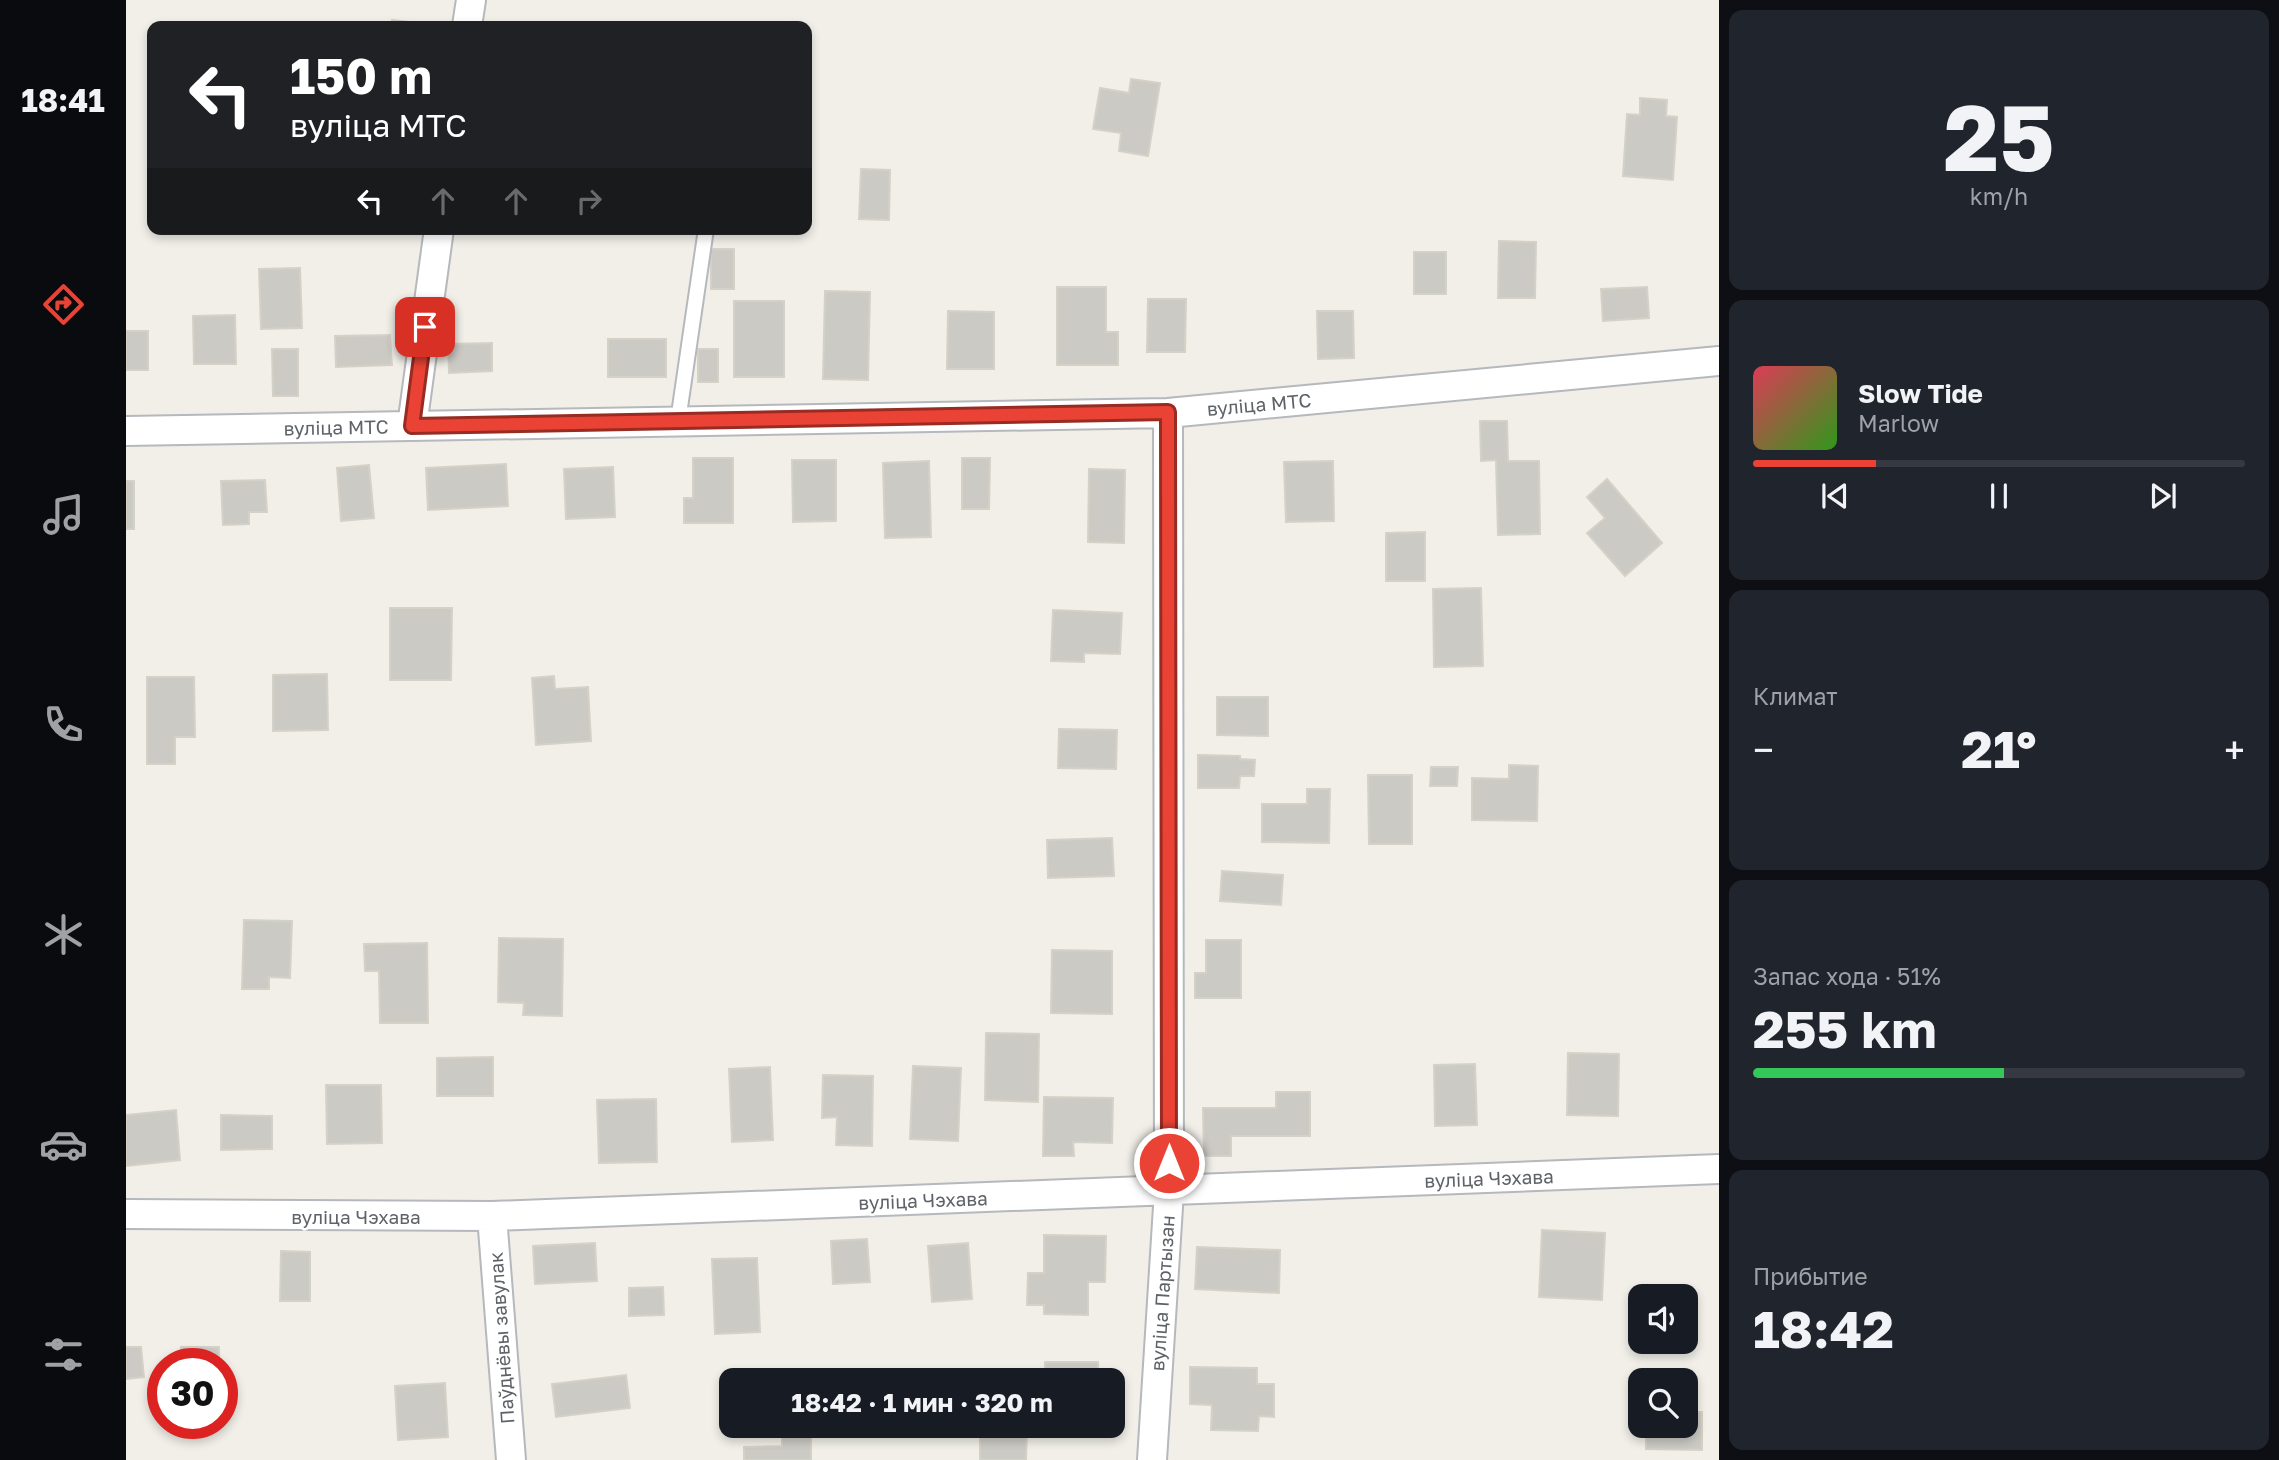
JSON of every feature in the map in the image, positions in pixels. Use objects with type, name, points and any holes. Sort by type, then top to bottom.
[{"type":"street","points":[[468,21],[471,0]]},
{"type":"street","points":[[412,426],[438,235]]},
{"type":"street","name":"вуліца МТС","points":[[126,431],[1168,412],[1719,361]]},
{"type":"street","name":"вуліца Партызан","points":[[1152,1460],[1169,1191],[1168,412]]},
{"type":"street","name":"вуліца Чэхава","points":[[126,1214],[492,1216],[1719,1169]]},
{"type":"street","name":"Паўднёвы завулак","points":[[492,1216],[511,1460]]},
{"type":"lane","points":[[678,421],[705,235]]},
{"type":"building","points":[[1131,79],[1160,83],[1148,156],[1119,151],[1121,133],[1093,129],[1100,88],[1129,93]]},
{"type":"building","points":[[1640,98],[1667,100],[1666,116],[1677,117],[1673,180],[1623,176],[1627,114],[1640,115]]},
{"type":"building","points":[[861,169],[890,170],[889,220],[859,219]]},
{"type":"building","points":[[1499,241],[1536,242],[1535,298],[1498,298]]},
{"type":"building","points":[[711,249],[734,249],[734,289],[711,289]]},
{"type":"building","points":[[1414,252],[1446,252],[1446,294],[1414,294]]},
{"type":"building","points":[[300,268],[302,328],[261,329],[259,269]]},
{"type":"building","points":[[1057,287],[1106,287],[1106,332],[1118,332],[1118,365],[1057,365]]},
{"type":"building","points":[[1647,287],[1649,318],[1603,321],[1601,289]]},
{"type":"building","points":[[825,291],[870,292],[868,380],[823,379]]},
{"type":"building","points":[[1148,299],[1186,299],[1185,352],[1147,352]]},
{"type":"building","points":[[734,301],[784,301],[784,377],[734,377]]},
{"type":"building","points":[[948,311],[994,312],[994,369],[947,369]]},
{"type":"building","points":[[1317,311],[1353,311],[1354,358],[1318,359]]},
{"type":"building","points":[[235,315],[236,364],[194,364],[193,316]]},
{"type":"building","points":[[126,331],[148,331],[148,370],[126,370]]},
{"type":"building","points":[[390,335],[392,365],[336,367],[335,336]]},
{"type":"building","points":[[608,339],[666,339],[666,377],[608,377]]},
{"type":"building","points":[[492,343],[492,371],[449,373],[448,344]]},
{"type":"building","points":[[272,349],[298,349],[298,396],[273,396]]},
{"type":"building","points":[[698,349],[718,349],[718,382],[698,382]]},
{"type":"building","points":[[1480,421],[1507,421],[1508,461],[1539,461],[1540,534],[1498,535],[1496,460],[1481,461]]},
{"type":"building","points":[[693,458],[733,458],[733,523],[684,523],[684,498],[693,498]]},
{"type":"building","points":[[962,458],[990,458],[989,509],[962,509]]},
{"type":"building","points":[[792,460],[836,460],[836,521],[793,522]]},
{"type":"building","points":[[929,461],[931,537],[885,538],[883,463]]},
{"type":"building","points":[[1333,461],[1334,521],[1286,522],[1284,462]]},
{"type":"building","points":[[506,464],[508,506],[428,510],[426,468]]},
{"type":"building","points":[[369,465],[374,518],[341,521],[337,468]]},
{"type":"building","points":[[613,467],[615,517],[566,519],[564,469]]},
{"type":"building","points":[[1089,469],[1125,470],[1124,543],[1088,542]]},
{"type":"building","points":[[1607,479],[1662,543],[1625,576],[1587,533],[1605,518],[1587,497]]},
{"type":"building","points":[[265,480],[267,512],[249,512],[249,524],[223,525],[221,481]]},
{"type":"building","points":[[126,481],[134,481],[134,529],[126,529]]},
{"type":"building","points":[[1425,532],[1425,581],[1386,581],[1386,533]]},
{"type":"building","points":[[1481,588],[1483,666],[1434,667],[1433,589]]},
{"type":"building","points":[[390,608],[452,608],[451,680],[390,680]]},
{"type":"building","points":[[1053,610],[1122,613],[1120,654],[1084,653],[1084,662],[1051,661]]},
{"type":"building","points":[[327,674],[328,730],[273,731],[273,675]]},
{"type":"building","points":[[554,676],[555,689],[588,687],[591,741],[536,745],[532,678]]},
{"type":"building","points":[[147,677],[194,677],[195,737],[175,737],[175,764],[147,764]]},
{"type":"building","points":[[1217,697],[1268,697],[1268,736],[1217,735]]},
{"type":"building","points":[[1059,729],[1117,730],[1116,769],[1058,768]]},
{"type":"building","points":[[1198,755],[1240,756],[1240,759],[1255,760],[1254,776],[1240,776],[1239,788],[1198,788]]},
{"type":"building","points":[[1509,765],[1538,766],[1537,821],[1472,820],[1472,778],[1509,779]]},
{"type":"building","points":[[1431,767],[1458,767],[1457,786],[1430,786]]},
{"type":"building","points":[[1368,775],[1412,775],[1412,844],[1369,844]]},
{"type":"building","points":[[1307,789],[1330,789],[1329,843],[1262,842],[1262,804],[1307,804]]},
{"type":"building","points":[[1112,838],[1114,876],[1048,878],[1047,840]]},
{"type":"building","points":[[1222,871],[1283,875],[1281,905],[1220,901]]},
{"type":"building","points":[[244,920],[292,921],[290,978],[269,977],[269,989],[242,989]]},
{"type":"building","points":[[499,938],[563,939],[562,1016],[523,1015],[524,1003],[498,1002]]},
{"type":"building","points":[[1206,940],[1241,940],[1241,998],[1195,998],[1195,973],[1206,973]]},
{"type":"building","points":[[427,943],[428,1023],[380,1023],[379,971],[365,971],[364,944]]},
{"type":"building","points":[[1052,950],[1112,951],[1112,1014],[1051,1013]]},
{"type":"building","points":[[986,1033],[1039,1034],[1038,1102],[985,1100]]},
{"type":"building","points":[[1568,1053],[1619,1054],[1618,1116],[1567,1115]]},
{"type":"building","points":[[493,1057],[493,1096],[437,1096],[437,1058]]},
{"type":"building","points":[[1475,1064],[1477,1125],[1435,1126],[1434,1065]]},
{"type":"building","points":[[913,1066],[961,1068],[958,1141],[910,1139]]},
{"type":"building","points":[[770,1067],[773,1140],[732,1142],[729,1069]]},
{"type":"building","points":[[823,1075],[873,1076],[872,1146],[836,1145],[837,1117],[822,1118]]},
{"type":"building","points":[[326,1085],[381,1085],[382,1143],[327,1144]]},
{"type":"building","points":[[1276,1092],[1310,1092],[1310,1136],[1231,1136],[1231,1156],[1204,1156],[1203,1108],[1276,1108]]},
{"type":"building","points":[[1044,1097],[1113,1098],[1112,1143],[1073,1142],[1074,1156],[1043,1156]]},
{"type":"building","points":[[656,1099],[657,1162],[599,1163],[597,1100]]},
{"type":"building","points":[[176,1110],[180,1160],[126,1166],[126,1115]]},
{"type":"building","points":[[221,1115],[272,1116],[272,1149],[221,1150]]},
{"type":"building","points":[[1542,1230],[1605,1233],[1602,1300],[1539,1297]]},
{"type":"building","points":[[1044,1235],[1106,1236],[1105,1282],[1088,1282],[1088,1315],[1044,1314],[1044,1305],[1027,1305],[1028,1273],[1044,1273]]},
{"type":"building","points":[[867,1239],[870,1282],[833,1284],[831,1241]]},
{"type":"building","points":[[595,1243],[597,1281],[535,1284],[533,1246]]},
{"type":"building","points":[[968,1243],[972,1299],[932,1302],[928,1246]]},
{"type":"building","points":[[1197,1247],[1280,1250],[1279,1293],[1195,1289]]},
{"type":"building","points":[[281,1251],[310,1252],[310,1301],[280,1301]]},
{"type":"building","points":[[757,1258],[760,1332],[715,1334],[712,1259]]},
{"type":"building","points":[[663,1287],[664,1315],[629,1316],[629,1288]]},
{"type":"building","points":[[126,1347],[141,1347],[144,1377],[126,1379]]},
{"type":"building","points":[[181,1347],[219,1347],[219,1348]]},
{"type":"building","points":[[1045,1362],[1098,1362],[1098,1368],[1045,1368]]},
{"type":"building","points":[[1190,1367],[1257,1368],[1257,1384],[1274,1384],[1274,1417],[1259,1416],[1258,1431],[1211,1430],[1212,1405],[1190,1404]]},
{"type":"building","points":[[626,1375],[630,1408],[556,1417],[552,1384]]},
{"type":"building","points":[[445,1383],[448,1437],[398,1440],[395,1386]]},
{"type":"building","points":[[1698,1412],[1702,1412],[1702,1450],[1646,1449],[1646,1438],[1698,1438]]},
{"type":"building","points":[[782,1438],[811,1438],[811,1460],[744,1460],[744,1447],[782,1446]]},
{"type":"building","points":[[980,1438],[1027,1438],[1026,1460],[980,1460]]},
{"type":"route","points":[[425,327],[412,426],[1168,412],[1169,1163]]}]
